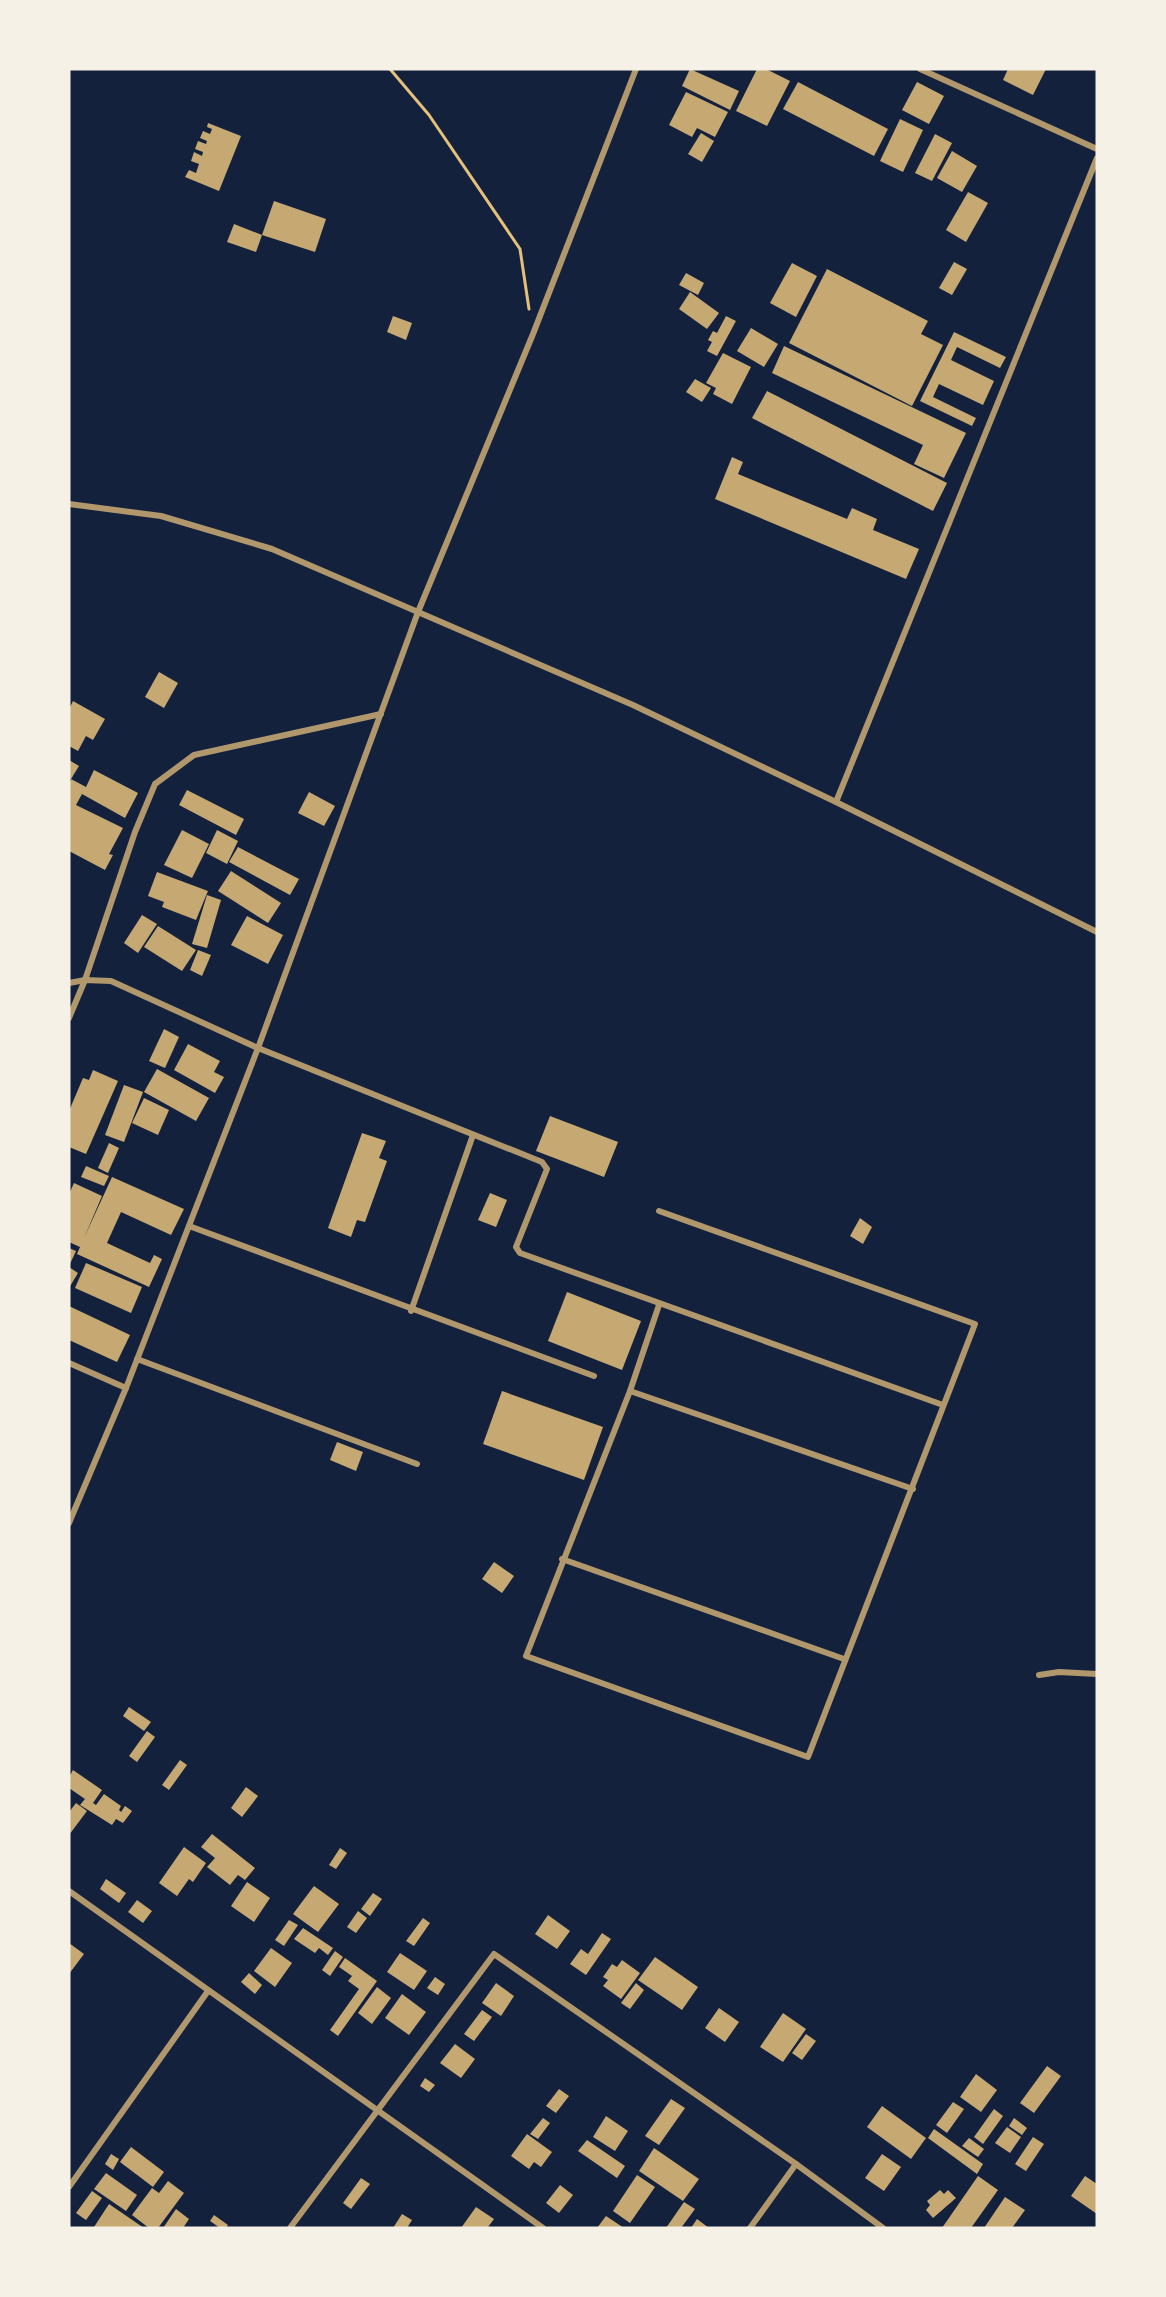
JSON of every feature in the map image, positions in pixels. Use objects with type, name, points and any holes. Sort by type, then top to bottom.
[{"type":"street","points":[[69,1523],[126,1388],[258,1048],[418,612],[533,334],[636,69]]},
{"type":"street","points":[[920,69],[1097,149]]},
{"type":"street","points":[[836,802],[1097,158]]},
{"type":"street","points":[[69,504],[161,516],[272,549],[633,705],[836,802],[1097,932]]},
{"type":"street","points":[[69,1018],[85,980],[135,832],[155,784],[194,755],[381,714]]},
{"type":"street","points":[[69,983],[85,980],[111,981],[258,1048],[542,1162],[548,1169],[516,1248],[520,1253],[659,1305],[943,1405]]},
{"type":"street","points":[[411,1311],[473,1135]]},
{"type":"street","points":[[659,1211],[975,1324],[808,1757],[526,1656],[562,1559],[630,1391],[659,1305]]},
{"type":"street","points":[[189,1226],[411,1311],[594,1376]]},
{"type":"street","points":[[136,1359],[417,1464]]},
{"type":"street","points":[[69,1363],[126,1388]]},
{"type":"street","points":[[630,1391],[913,1489]]},
{"type":"street","points":[[562,1559],[844,1659]]},
{"type":"street","points":[[1039,1675],[1059,1672],[1097,1674]]},
{"type":"street","points":[[69,1891],[376,2112],[543,2228]]},
{"type":"street","points":[[290,2228],[494,1954],[796,2164],[883,2228]]},
{"type":"street","points":[[69,2187],[208,1991]]},
{"type":"street","points":[[750,2228],[796,2164]]},
{"type":"path","points":[[390,69],[429,115],[520,249],[533,334]]},
{"type":"building","points":[[690,69],[739,91],[730,110],[682,86]]},
{"type":"building","points":[[757,69],[766,69],[790,81],[767,126],[736,111]]},
{"type":"building","points":[[1008,69],[1046,69],[1033,95],[1003,80]]},
{"type":"building","points":[[798,82],[888,129],[874,156],[783,109]]},
{"type":"building","points":[[917,82],[944,96],[929,124],[902,110]]},
{"type":"building","points":[[686,92],[728,112],[715,137],[697,128],[692,137],[669,125]]},
{"type":"building","points":[[900,119],[923,130],[903,172],[880,161]]},
{"type":"building","points":[[208,123],[241,136],[219,191],[185,177],[189,170],[196,173],[199,164],[191,161],[194,152],[202,156],[203,152],[195,149],[198,141],[206,144],[207,141],[200,138],[203,131],[210,134],[212,129],[207,127]]},
{"type":"building","points":[[701,133],[714,141],[702,162],[688,154]]},
{"type":"building","points":[[935,134],[952,143],[932,181],[915,173]]},
{"type":"building","points":[[952,151],[977,166],[962,192],[937,178]]},
{"type":"building","points":[[968,192],[988,203],[966,242],[946,230]]},
{"type":"building","points":[[274,201],[326,219],[315,252],[262,235]]},
{"type":"building","points":[[234,224],[262,235],[256,252],[227,242]]},
{"type":"building","points":[[954,262],[967,269],[952,295],[939,288]]},
{"type":"building","points":[[792,263],[817,276],[796,317],[770,303]]},
{"type":"building","points":[[827,269],[928,321],[921,334],[943,345],[912,406],[789,343]]},
{"type":"building","points":[[686,273],[704,283],[698,295],[679,285]]},
{"type":"building","points":[[690,292],[719,313],[707,329],[679,309]]},
{"type":"building","points":[[393,316],[412,323],[406,340],[387,332]]},
{"type":"building","points":[[726,316],[736,321],[717,356],[707,351],[712,342],[708,340],[713,331],[717,333]]},
{"type":"building","points":[[751,328],[778,344],[764,367],[737,351]]},
{"type":"building","points":[[954,332],[1006,357],[1000,368],[957,347],[951,360],[994,381],[983,405],[939,384],[933,397],[976,418],[972,426],[920,401]]},
{"type":"building","points":[[784,346],[966,433],[944,478],[914,464],[923,445],[772,373]]},
{"type":"building","points":[[723,353],[751,367],[732,404],[713,394],[716,388],[706,383]]},
{"type":"building","points":[[695,379],[711,388],[702,402],[686,392]]},
{"type":"building","points":[[767,391],[947,483],[933,511],[752,418]]},
{"type":"building","points":[[732,457],[743,462],[738,474],[847,519],[852,508],[877,519],[873,530],[919,549],[906,579],[715,499]]},
{"type":"building","points":[[159,672],[178,683],[164,708],[145,697]]},
{"type":"building","points":[[73,701],[105,719],[93,740],[86,736],[78,751],[69,746],[69,709]]},
{"type":"building","points":[[69,760],[79,766],[71,779],[69,778]]},
{"type":"building","points":[[94,770],[138,793],[125,818],[82,794],[76,805],[123,828],[109,854],[113,855],[105,870],[69,851],[69,784],[71,779],[86,787]]},
{"type":"building","points":[[187,790],[244,819],[236,835],[179,805]]},
{"type":"building","points":[[309,792],[335,806],[324,826],[298,813]]},
{"type":"building","points":[[182,830],[209,844],[192,878],[164,865]]},
{"type":"building","points":[[217,830],[238,841],[227,864],[206,853]]},
{"type":"building","points":[[238,847],[299,879],[290,895],[229,862]]},
{"type":"building","points":[[231,871],[281,903],[268,923],[218,891]]},
{"type":"building","points":[[157,872],[208,891],[196,920],[162,907],[164,902],[148,896]]},
{"type":"building","points":[[207,895],[221,900],[207,948],[192,944]]},
{"type":"building","points":[[142,915],[157,924],[138,953],[124,943]]},
{"type":"building","points":[[247,916],[283,935],[268,964],[231,945]]},
{"type":"building","points":[[158,926],[196,950],[182,971],[144,947]]},
{"type":"building","points":[[198,950],[211,955],[202,976],[190,970]]},
{"type":"building","points":[[164,1029],[179,1037],[165,1068],[149,1061]]},
{"type":"building","points":[[188,1044],[220,1061],[214,1072],[224,1077],[215,1093],[174,1070]]},
{"type":"building","points":[[157,1069],[209,1098],[196,1121],[144,1092]]},
{"type":"building","points":[[93,1070],[118,1081],[86,1154],[69,1147],[69,1111],[83,1078],[89,1080]]},
{"type":"building","points":[[124,1085],[143,1092],[124,1142],[105,1135]]},
{"type":"building","points":[[144,1098],[169,1110],[158,1135],[132,1123]]},
{"type":"building","points":[[550,1116],[618,1142],[604,1177],[536,1151]]},
{"type":"building","points":[[362,1133],[386,1141],[379,1158],[387,1161],[365,1222],[357,1220],[351,1237],[328,1228]]},
{"type":"building","points":[[109,1143],[119,1148],[108,1173],[98,1168]]},
{"type":"building","points":[[86,1166],[109,1176],[104,1186],[81,1177]]},
{"type":"building","points":[[112,1177],[184,1209],[171,1235],[121,1212],[107,1243],[150,1263],[154,1255],[162,1259],[149,1287],[77,1254],[80,1247],[69,1242],[69,1194],[74,1183],[102,1196],[84,1238]]},
{"type":"building","points":[[490,1193],[507,1200],[496,1227],[478,1220]]},
{"type":"building","points":[[860,1218],[872,1227],[863,1244],[850,1236]]},
{"type":"building","points":[[69,1248],[76,1251],[69,1266]]},
{"type":"building","points":[[86,1263],[142,1287],[131,1313],[75,1288]]},
{"type":"building","points":[[69,1267],[78,1273],[69,1288]]},
{"type":"building","points":[[567,1292],[641,1321],[622,1370],[548,1341]]},
{"type":"building","points":[[69,1306],[130,1335],[117,1362],[69,1340]]},
{"type":"building","points":[[502,1391],[603,1427],[584,1480],[483,1444]]},
{"type":"building","points":[[337,1442],[363,1452],[356,1471],[330,1460]]},
{"type":"building","points":[[494,1562],[514,1576],[502,1593],[482,1579]]},
{"type":"building","points":[[129,1707],[151,1722],[144,1731],[123,1716]]},
{"type":"building","points":[[147,1731],[155,1737],[137,1762],[129,1756]]},
{"type":"building","points":[[180,1760],[187,1765],[169,1790],[162,1785]]},
{"type":"building","points":[[73,1770],[102,1790],[93,1803],[96,1805],[104,1794],[121,1806],[119,1810],[121,1812],[125,1806],[132,1811],[123,1823],[116,1819],[112,1825],[80,1805],[85,1799],[69,1788],[69,1777]]},
{"type":"building","points":[[246,1787],[258,1796],[242,1817],[231,1808]]},
{"type":"building","points":[[76,1803],[87,1811],[69,1835],[69,1812]]},
{"type":"building","points":[[212,1834],[255,1868],[245,1880],[238,1875],[230,1885],[207,1867],[215,1858],[201,1847]]},
{"type":"building","points":[[184,1847],[206,1863],[193,1882],[189,1879],[177,1896],[159,1883]]},
{"type":"building","points":[[340,1848],[347,1853],[336,1869],[329,1865]]},
{"type":"building","points":[[106,1879],[126,1893],[119,1903],[100,1889]]},
{"type":"building","points":[[247,1882],[270,1898],[254,1922],[231,1906]]},
{"type":"building","points":[[314,1886],[339,1904],[318,1932],[293,1914]]},
{"type":"building","points":[[373,1893],[382,1899],[370,1916],[361,1909]]},
{"type":"building","points":[[137,1900],[152,1911],[143,1923],[128,1912]]},
{"type":"building","points":[[358,1911],[367,1918],[356,1933],[347,1927]]},
{"type":"building","points":[[548,1915],[570,1931],[557,1949],[535,1934]]},
{"type":"building","points":[[423,1918],[430,1923],[414,1946],[406,1941]]},
{"type":"building","points":[[289,1920],[298,1925],[284,1946],[275,1940]]},
{"type":"building","points":[[303,1928],[333,1948],[328,1955],[319,1948],[315,1953],[294,1939]]},
{"type":"building","points":[[602,1933],[611,1939],[586,1975],[570,1964],[581,1949],[588,1954]]},
{"type":"building","points":[[69,1943],[84,1954],[69,1974]]},
{"type":"building","points":[[271,1948],[292,1963],[275,1987],[254,1971]]},
{"type":"building","points":[[335,1951],[343,1957],[330,1976],[322,1970]]},
{"type":"building","points":[[400,1953],[427,1971],[414,1990],[387,1972]]},
{"type":"building","points":[[655,1957],[698,1987],[682,2010],[638,1980]]},
{"type":"building","points":[[345,1958],[377,1981],[338,2036],[330,2030],[359,1989],[348,1981],[352,1976],[339,1967]]},
{"type":"building","points":[[622,1960],[640,1973],[621,1999],[603,1986],[608,1980],[603,1977],[612,1964],[617,1967]]},
{"type":"building","points":[[249,1973],[262,1985],[255,1994],[241,1982]]},
{"type":"building","points":[[435,1977],[445,1984],[438,1995],[427,1988]]},
{"type":"building","points":[[496,1983],[514,1996],[501,2016],[482,2003]]},
{"type":"building","points":[[636,1983],[644,1990],[630,2009],[621,2003]]},
{"type":"building","points":[[377,1987],[391,1998],[372,2024],[358,2013]]},
{"type":"building","points":[[402,1994],[426,2012],[409,2035],[385,2018]]},
{"type":"building","points":[[719,2008],[739,2022],[725,2042],[705,2028]]},
{"type":"building","points":[[482,2010],[492,2017],[474,2041],[464,2034]]},
{"type":"building","points":[[783,2013],[806,2029],[783,2062],[760,2047]]},
{"type":"building","points":[[806,2034],[816,2041],[802,2060],[792,2053]]},
{"type":"building","points":[[455,2044],[475,2059],[461,2078],[440,2063]]},
{"type":"building","points":[[1047,2066],[1061,2076],[1034,2113],[1020,2103]]},
{"type":"building","points":[[976,2074],[997,2090],[981,2112],[960,2097]]},
{"type":"building","points":[[425,2078],[435,2085],[429,2092],[420,2086]]},
{"type":"building","points":[[559,2089],[569,2096],[556,2113],[546,2106]]},
{"type":"building","points":[[671,2099],[685,2108],[659,2145],[645,2136]]},
{"type":"building","points":[[953,2102],[964,2109],[947,2133],[936,2125]]},
{"type":"building","points":[[882,2106],[926,2138],[911,2159],[867,2127]]},
{"type":"building","points":[[994,2109],[1003,2116],[983,2144],[974,2137]]},
{"type":"building","points":[[606,2116],[628,2131],[615,2151],[593,2137]]},
{"type":"building","points":[[543,2118],[550,2123],[538,2139],[530,2134]]},
{"type":"building","points":[[1014,2118],[1027,2128],[1022,2135],[1009,2126]]},
{"type":"building","points":[[1007,2127],[1021,2137],[1010,2153],[995,2143]]},
{"type":"building","points":[[934,2129],[983,2164],[977,2174],[928,2138]]},
{"type":"building","points":[[527,2134],[552,2152],[541,2167],[534,2162],[529,2169],[511,2156]]},
{"type":"building","points":[[1033,2137],[1044,2144],[1026,2171],[1015,2164]]},
{"type":"building","points":[[969,2138],[984,2149],[978,2157],[962,2146]]},
{"type":"building","points":[[587,2140],[625,2166],[617,2178],[578,2151]]},
{"type":"building","points":[[131,2147],[164,2172],[153,2187],[120,2162]]},
{"type":"building","points":[[654,2148],[699,2179],[683,2201],[639,2171]]},
{"type":"building","points":[[111,2154],[119,2159],[113,2170],[105,2164]]},
{"type":"building","points":[[882,2154],[901,2167],[884,2191],[865,2178]]},
{"type":"building","points":[[106,2173],[137,2195],[126,2211],[94,2189]]},
{"type":"building","points":[[637,2175],[655,2187],[630,2223],[613,2211]]},
{"type":"building","points":[[978,2176],[998,2190],[971,2228],[942,2228]]},
{"type":"building","points":[[1085,2176],[1097,2184],[1097,2214],[1071,2196]]},
{"type":"building","points":[[361,2178],[370,2184],[351,2209],[343,2203]]},
{"type":"building","points":[[168,2181],[184,2193],[158,2228],[149,2228],[132,2215],[152,2188],[159,2193]]},
{"type":"building","points":[[560,2185],[573,2195],[559,2213],[546,2203]]},
{"type":"building","points":[[940,2190],[944,2194],[948,2190],[956,2198],[933,2218],[926,2210],[930,2205],[927,2201]]},
{"type":"building","points":[[92,2191],[102,2198],[86,2220],[76,2213]]},
{"type":"building","points":[[1005,2197],[1025,2210],[1012,2228],[984,2228]]},
{"type":"building","points":[[684,2202],[695,2209],[681,2228],[666,2228]]},
{"type":"building","points":[[109,2204],[144,2228],[94,2227]]},
{"type":"building","points":[[476,2207],[494,2219],[488,2227],[490,2228],[461,2228]]},
{"type":"building","points":[[176,2209],[189,2219],[183,2228],[163,2228]]},
{"type":"building","points":[[402,2214],[412,2220],[407,2228],[393,2228]]},
{"type":"building","points":[[214,2215],[228,2225],[226,2228],[220,2228],[210,2221]]},
{"type":"building","points":[[606,2216],[624,2228],[597,2228]]},
{"type":"building","points":[[697,2219],[709,2228],[691,2228]]}]
